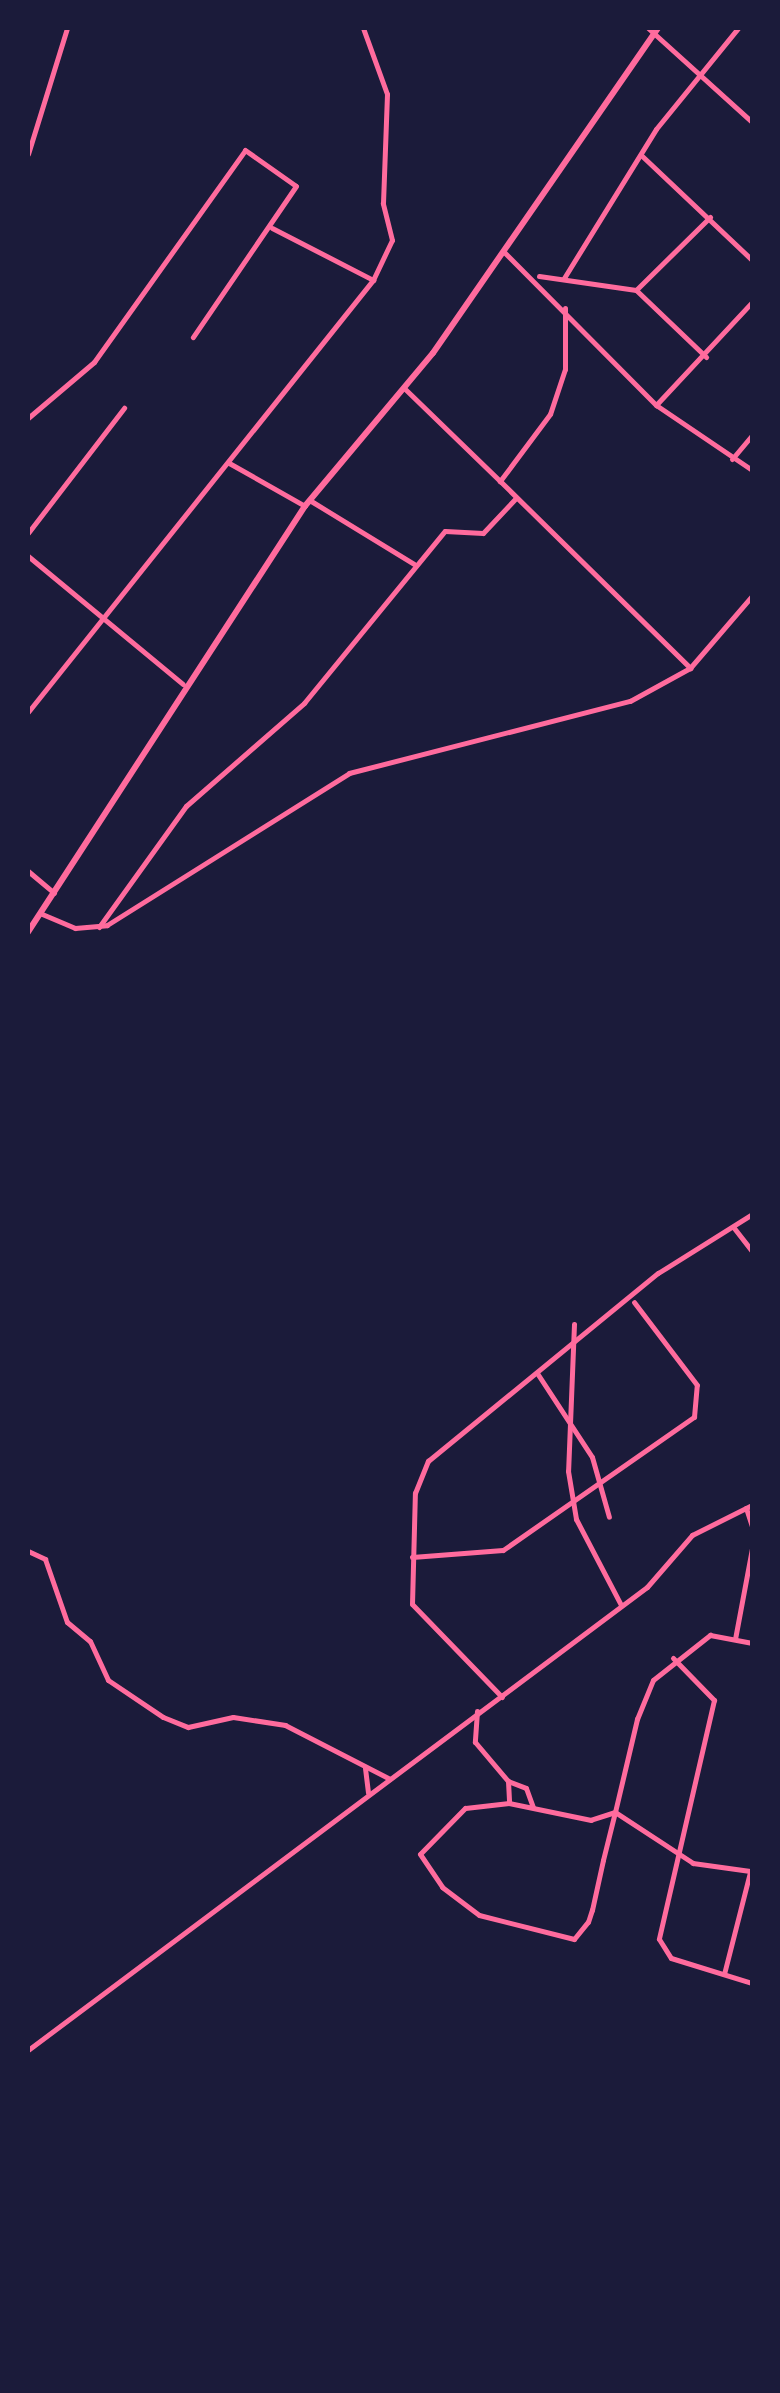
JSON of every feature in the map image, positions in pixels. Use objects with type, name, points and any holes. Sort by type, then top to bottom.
[{"type":"street","points":[[28,154],[68,28]]},
{"type":"street","points":[[28,712],[101,614],[229,463],[373,280],[395,232],[382,203],[387,94],[363,28]]},
{"type":"street","points":[[648,28],[652,36],[752,122]]},
{"type":"street","points":[[28,932],[183,684],[308,504],[404,388],[504,252],[658,28]]},
{"type":"street","points":[[564,278],[697,74],[738,28]]},
{"type":"street","points":[[28,418],[94,362],[242,150],[296,182],[272,228],[192,337]]},
{"type":"street","points":[[641,155],[752,260]]},
{"type":"street","points":[[636,290],[710,217]]},
{"type":"street","points":[[272,228],[373,280]]},
{"type":"street","points":[[504,252],[536,276],[656,404],[752,470]]},
{"type":"street","points":[[536,276],[636,290],[706,357]]},
{"type":"street","points":[[656,404],[706,357],[752,302]]},
{"type":"street","points":[[500,481],[550,414],[565,369],[565,308]]},
{"type":"street","points":[[404,388],[690,668]]},
{"type":"street","points":[[28,533],[124,408]]},
{"type":"street","points":[[732,459],[752,435]]},
{"type":"street","points":[[229,463],[414,564]]},
{"type":"street","points":[[99,927],[186,806],[304,703],[414,564],[449,529],[483,533],[516,498]]},
{"type":"street","points":[[28,556],[183,684]]},
{"type":"street","points":[[42,914],[99,927],[348,774],[424,747],[622,704],[690,668],[752,596]]},
{"type":"street","points":[[28,871],[54,893]]},
{"type":"street","points":[[502,1697],[412,1604],[412,1556],[428,1461],[634,1302],[658,1273],[752,1214]]},
{"type":"street","points":[[734,1228],[752,1252]]},
{"type":"street","points":[[412,1556],[492,1555],[685,1425],[702,1398],[634,1302]]},
{"type":"street","points":[[574,1324],[572,1429],[576,1520],[621,1606]]},
{"type":"street","points":[[538,1373],[599,1480],[609,1517]]},
{"type":"street","points":[[28,2050],[340,1824],[368,1793],[458,1720],[502,1697],[621,1606],[692,1535],[749,1507],[752,1526]]},
{"type":"street","points":[[736,1639],[752,1548]]},
{"type":"street","points":[[28,1552],[45,1559],[68,1622],[90,1641],[108,1680],[164,1717],[188,1727],[233,1717],[285,1724],[315,1746],[352,1753],[365,1768],[390,1779]]},
{"type":"street","points":[[615,1812],[591,1820],[509,1803],[466,1808],[420,1854],[468,1908],[557,1941],[574,1939],[588,1922],[638,1719],[673,1658],[710,1635],[752,1644]]},
{"type":"street","points":[[673,1658],[714,1700],[659,1939],[671,1958],[752,1982]]},
{"type":"street","points":[[480,1707],[471,1722],[482,1759],[508,1781],[526,1788],[533,1807]]},
{"type":"street","points":[[458,1720],[471,1722]]},
{"type":"street","points":[[365,1768],[368,1793]]},
{"type":"street","points":[[508,1781],[509,1803]]},
{"type":"street","points":[[615,1812],[676,1855],[751,1871],[724,1974]]}]
